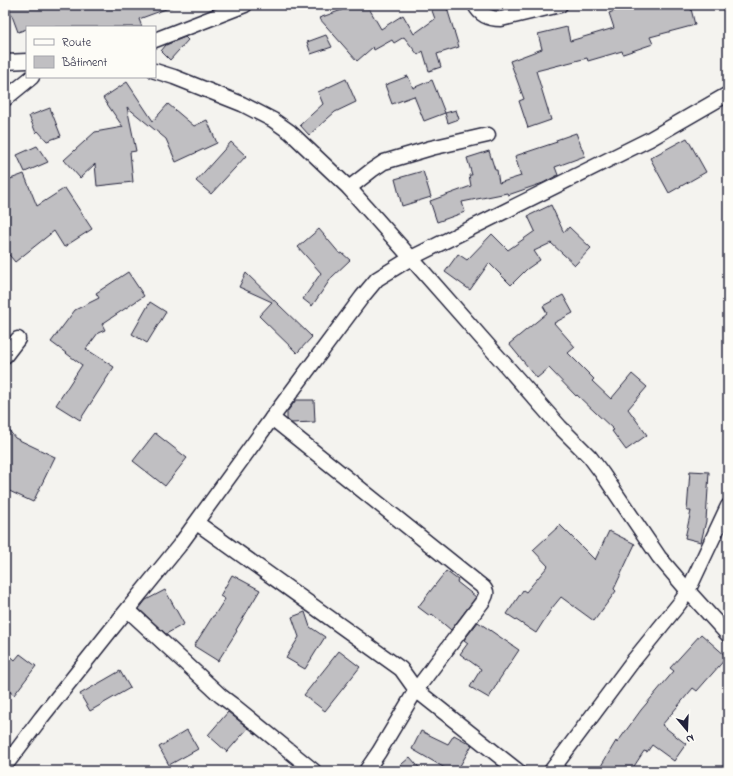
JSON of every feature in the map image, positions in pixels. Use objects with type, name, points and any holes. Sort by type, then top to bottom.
[{"type":"street","points":[[156,40],[245,5]]},
{"type":"street","points":[[475,5],[477,10],[486,16],[494,19],[501,19],[560,5]]},
{"type":"street","points":[[5,62],[26,61]]},
{"type":"street","points":[[156,71],[242,104],[274,120],[290,132],[348,188],[560,427],[590,457],[602,472],[659,557],[728,635]]},
{"type":"street","points":[[5,99],[31,78]]},
{"type":"street","points":[[5,766],[41,718],[197,523],[272,418],[377,279],[411,258],[643,142],[728,94]]},
{"type":"street","points":[[348,188],[384,162],[431,148],[488,135]]},
{"type":"street","points":[[5,356],[18,339]]},
{"type":"street","points":[[272,418],[486,590],[487,593],[483,601],[416,690],[366,771]]},
{"type":"street","points":[[551,771],[633,661],[688,591],[728,506]]},
{"type":"street","points":[[197,523],[401,669],[416,690],[518,771]]},
{"type":"street","points":[[128,610],[221,696],[314,771]]},
{"type":"building","points":[[8,5],[174,5],[139,19],[142,26],[26,26],[26,29],[18,32]]},
{"type":"building","points":[[339,5],[367,5],[381,29],[403,15],[414,34],[435,19],[430,5],[446,5],[459,47],[437,54],[441,67],[429,71],[423,51],[418,55],[404,37],[394,43],[392,40],[374,50],[373,47],[357,61],[319,18],[342,10]]},
{"type":"building","points":[[631,5],[690,5],[695,25],[650,37],[653,44],[623,54],[622,51],[588,61],[587,58],[536,71],[551,120],[528,128],[519,101],[524,99],[510,61],[542,49],[538,34],[567,27],[570,41],[614,28],[609,13]]},
{"type":"building","points":[[326,35],[332,47],[311,54],[307,42]]},
{"type":"building","points":[[185,37],[188,40],[170,60],[161,51],[166,45]]},
{"type":"building","points":[[408,76],[413,88],[432,80],[445,113],[424,121],[414,96],[392,104],[385,85]]},
{"type":"building","points":[[346,79],[356,102],[335,112],[309,135],[300,125],[323,104],[318,92]]},
{"type":"building","points":[[127,82],[153,121],[168,104],[194,126],[207,120],[217,143],[176,162],[166,139],[127,107],[136,151],[130,152],[133,182],[97,186],[95,164],[80,178],[64,160],[95,132],[123,127],[103,98]]},
{"type":"building","points":[[50,108],[61,136],[47,141],[38,131],[36,133],[29,116]]},
{"type":"building","points":[[456,110],[459,119],[448,123],[445,113]]},
{"type":"building","points":[[576,133],[585,156],[555,167],[558,175],[543,183],[508,195],[507,193],[462,202],[465,212],[437,222],[430,201],[471,186],[469,175],[472,175],[467,158],[489,151],[495,170],[497,170],[499,183],[521,176],[515,156],[557,142],[556,140]]},
{"type":"building","points":[[687,138],[706,172],[669,193],[650,158]]},
{"type":"building","points":[[231,142],[246,156],[211,194],[196,181]]},
{"type":"building","points":[[37,146],[48,162],[25,172],[17,155]]},
{"type":"building","points":[[423,171],[431,197],[402,206],[395,179]]},
{"type":"building","points":[[24,174],[37,206],[65,188],[92,229],[64,247],[54,231],[15,262],[5,250],[5,181]]},
{"type":"building","points":[[551,205],[564,233],[569,227],[591,248],[575,265],[551,243],[534,251],[540,260],[527,269],[511,285],[489,263],[470,290],[445,272],[458,254],[467,260],[492,234],[508,250],[535,231],[528,216]]},
{"type":"building","points":[[319,229],[340,254],[342,253],[350,260],[332,277],[312,306],[303,299],[321,273],[298,247]]},
{"type":"building","points":[[128,272],[144,296],[102,324],[105,330],[98,333],[86,349],[114,367],[80,420],[56,405],[82,365],[51,342],[75,310],[99,298],[96,293]]},
{"type":"building","points":[[246,273],[312,337],[297,353],[259,316],[272,302],[239,287]]},
{"type":"building","points":[[563,295],[573,313],[554,323],[575,347],[568,353],[594,379],[592,381],[611,399],[632,374],[647,387],[628,409],[647,435],[626,450],[612,431],[614,430],[577,395],[576,396],[549,368],[537,378],[509,344],[547,313],[543,306]]},
{"type":"building","points":[[150,302],[166,312],[147,343],[132,334]]},
{"type":"building","points":[[296,400],[314,400],[315,422],[291,423],[287,419],[287,412]]},
{"type":"building","points":[[5,425],[15,438],[55,457],[33,502],[5,489]]},
{"type":"building","points":[[155,433],[187,458],[165,486],[133,461]]},
{"type":"building","points":[[690,471],[709,472],[706,521],[701,542],[685,538],[691,511],[687,511]]},
{"type":"building","points":[[560,525],[595,560],[609,531],[635,544],[614,589],[616,591],[594,621],[561,597],[536,633],[507,614],[523,590],[526,592],[548,566],[533,550]]},
{"type":"building","points":[[446,571],[476,597],[451,630],[432,614],[430,616],[418,607]]},
{"type":"building","points":[[232,575],[260,590],[218,661],[194,646],[225,599],[220,596]]},
{"type":"building","points":[[165,590],[184,624],[166,634],[139,609],[146,600]]},
{"type":"building","points":[[305,612],[310,627],[325,637],[305,669],[286,658],[299,637],[292,617]]},
{"type":"building","points":[[478,622],[519,650],[489,698],[470,687],[481,669],[460,654],[468,643],[464,640]]},
{"type":"building","points":[[701,634],[727,657],[697,691],[693,688],[662,725],[686,744],[674,761],[652,745],[647,752],[644,751],[631,771],[598,771],[616,741],[617,743],[641,710],[674,671],[670,668]]},
{"type":"building","points":[[5,651],[15,660],[20,654],[36,666],[14,695],[5,688]]},
{"type":"building","points":[[339,651],[360,667],[325,711],[304,695]]},
{"type":"building","points":[[120,671],[130,688],[90,711],[80,694]]},
{"type":"building","points":[[228,712],[248,728],[227,752],[208,735]]},
{"type":"building","points":[[187,730],[198,749],[169,765],[159,747]]},
{"type":"building","points":[[421,731],[448,744],[454,735],[472,745],[457,771],[450,771],[412,749]]},
{"type":"building","points":[[410,757],[422,771],[394,771]]}]
